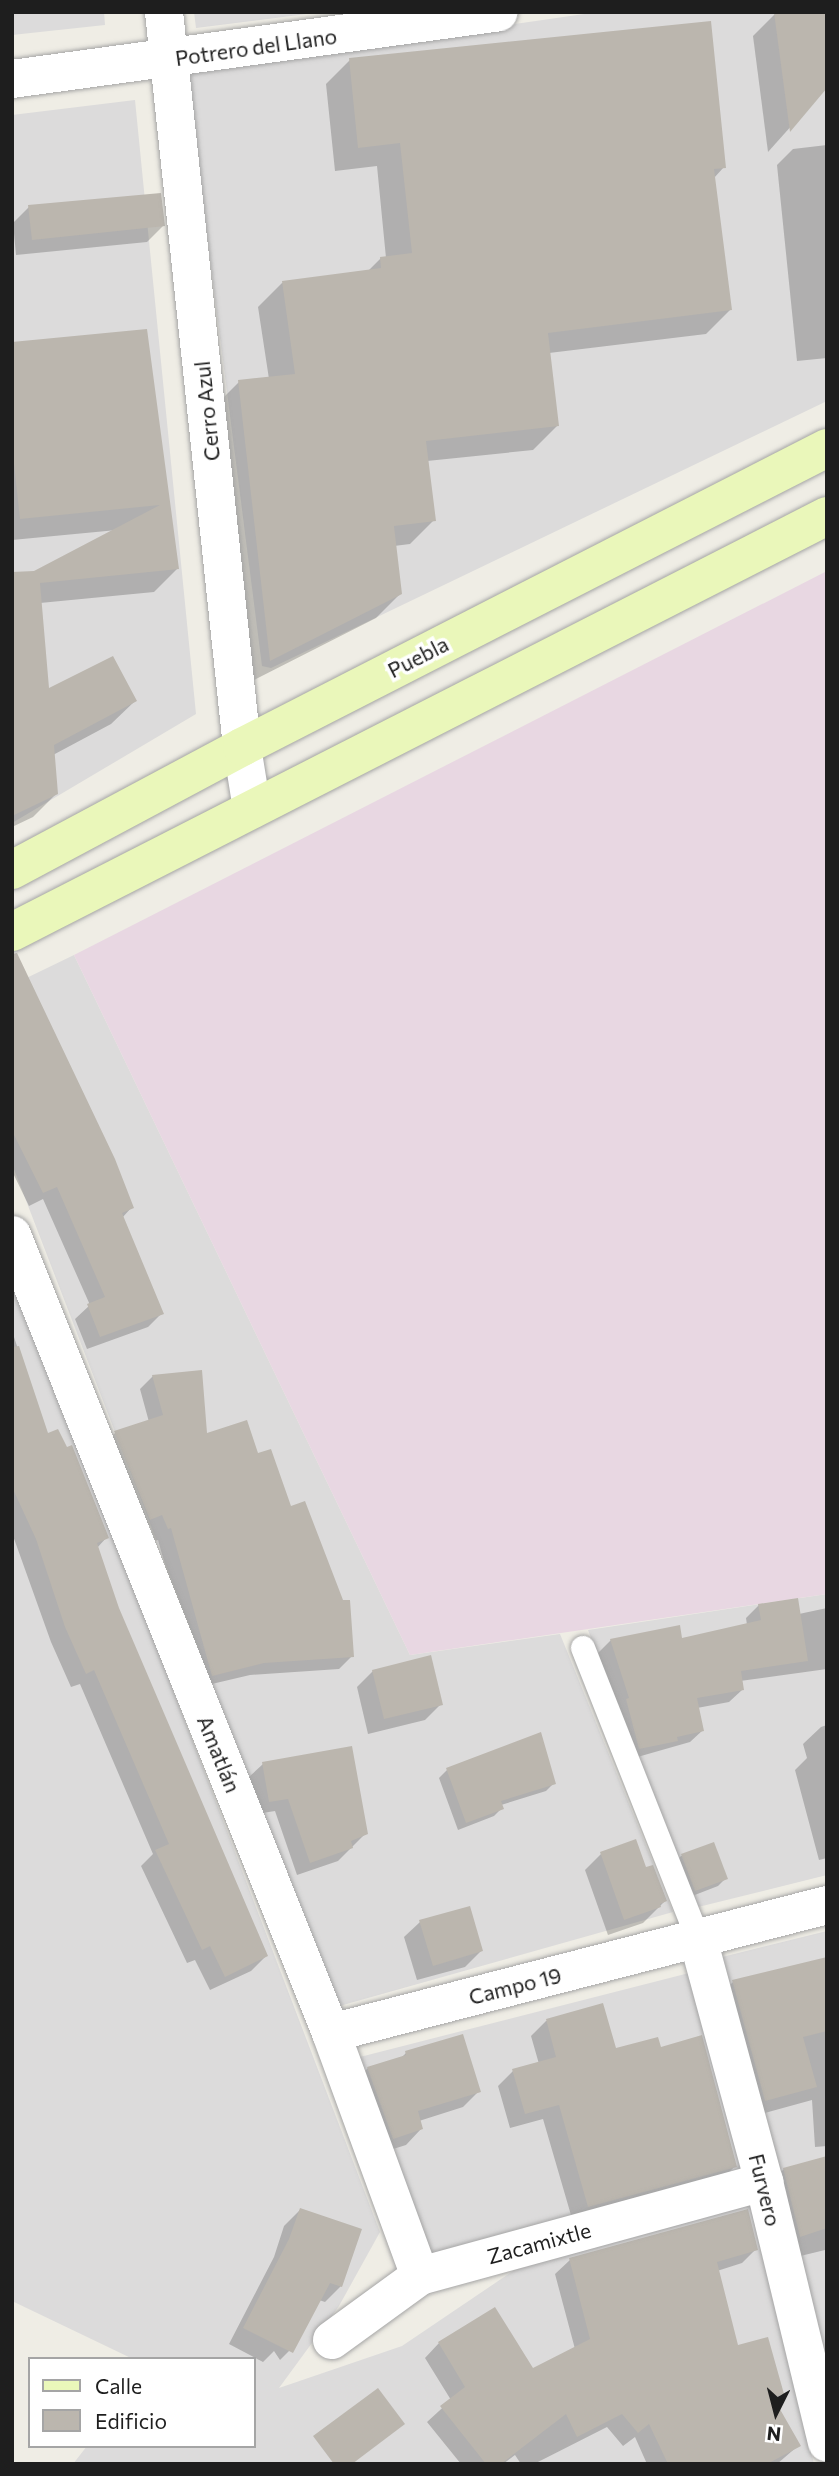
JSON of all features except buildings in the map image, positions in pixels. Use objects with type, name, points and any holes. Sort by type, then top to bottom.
[{"type":"main road","name":"Puebla","points":[[12,870],[242,747],[827,448]]},
{"type":"main road","points":[[12,932],[827,516]]},
{"type":"main road","points":[[495,617],[524,670]]},
{"type":"street","name":"Cerro Azul","points":[[164,12],[242,747],[252,810]]},
{"type":"street","name":"Potrero del Llano","points":[[12,79],[498,12]]},
{"type":"street","name":"Amatlán","points":[[12,1235],[331,2034],[420,2276]]},
{"type":"street","name":"Campo 19","points":[[331,2034],[827,1905]]},
{"type":"street","name":"Furvero","points":[[698,1939],[764,2182],[827,2443]]},
{"type":"street","name":"Zacamixtle","points":[[332,2340],[420,2276],[764,2182]]},
{"type":"lane","points":[[583,1648],[698,1939]]},
{"type":"shaded area","points":[[12,12],[104,12],[105,25],[12,35]]},
{"type":"shaded area","points":[[194,12],[322,12],[196,28]]},
{"type":"shaded area","points":[[598,12],[827,12],[827,401],[271,668],[262,666],[186,71]]},
{"type":"shaded area","points":[[135,100],[196,714],[12,823],[12,115]]},
{"type":"shaded area","points":[[825,572],[827,1594],[410,1655],[74,955]]},
{"type":"shaded area","points":[[74,955],[410,1655],[560,1634],[673,1912],[336,2007],[12,1164],[12,985]]},
{"type":"shaded area","points":[[12,1268],[380,2232],[339,2306],[279,2388],[402,2346],[544,2250],[749,2195],[814,2464],[73,2464],[85,2448],[256,2448],[256,2357],[129,2357],[12,2301]]},
{"type":"shaded area","points":[[827,1594],[827,1875],[694,1908],[588,1630]]},
{"type":"shaded area","points":[[827,1931],[827,2376],[722,1957]]},
{"type":"shaded area","points":[[693,1972],[744,2177],[432,2263],[356,2058]]}]
